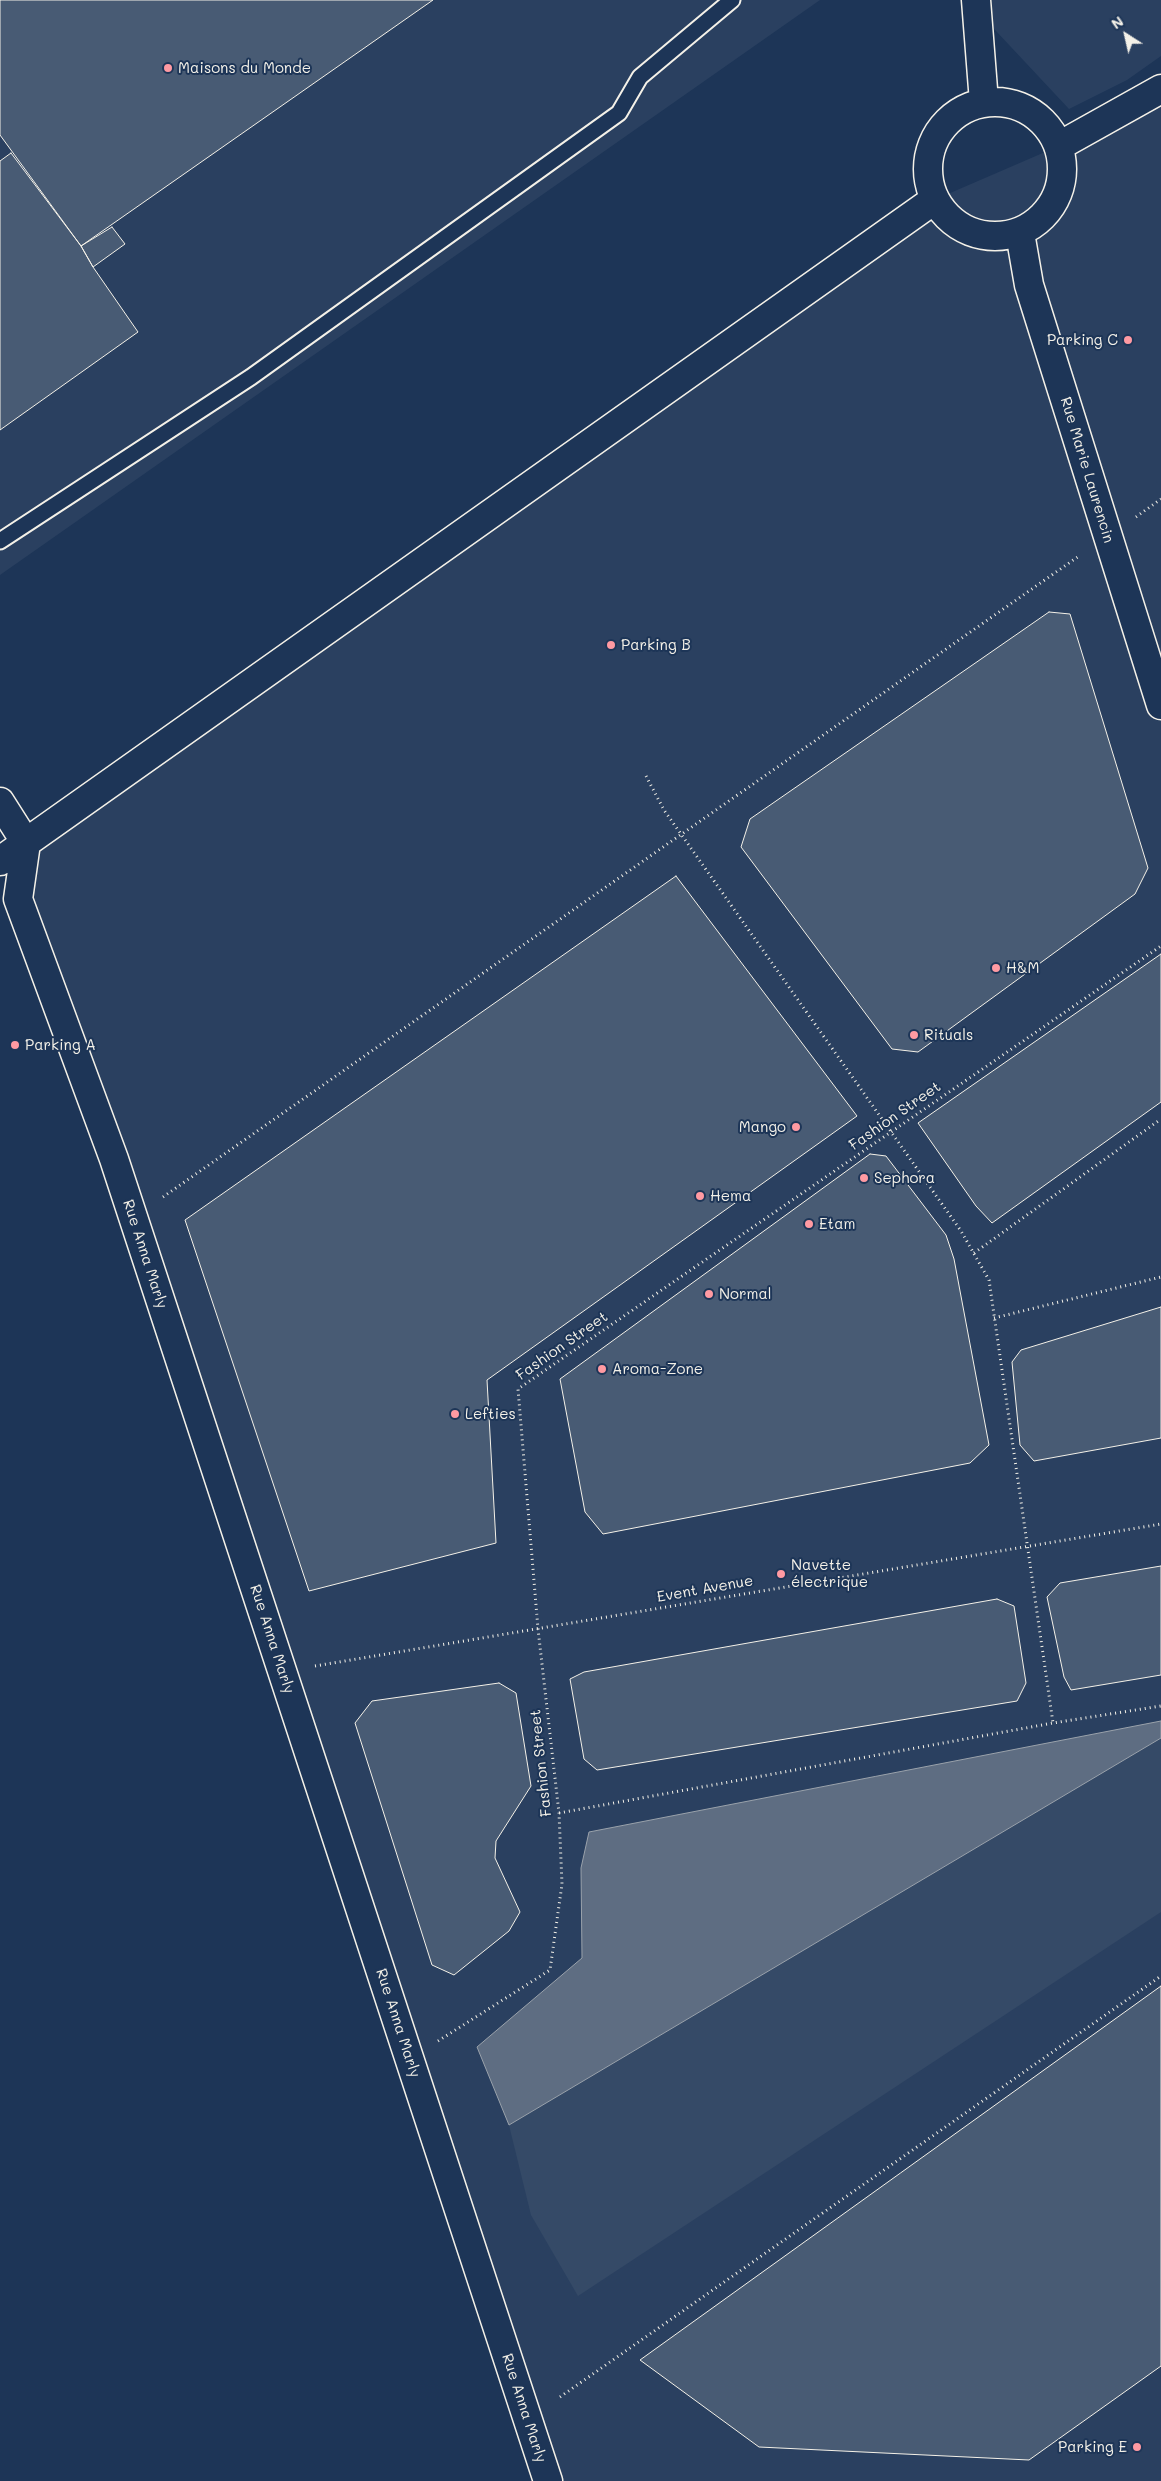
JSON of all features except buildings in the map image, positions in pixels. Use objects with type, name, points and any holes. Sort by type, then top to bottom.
[{"type":"street","points":[[976,0],[984,102]]},
{"type":"street","points":[[1060,146],[1161,89]]},
{"type":"street","points":[[984,102],[1008,102],[1023,107],[1043,120],[1060,146],[1064,169],[1055,203],[1040,221],[1020,233],[996,238],[968,232],[949,219],[934,200],[930,189],[927,165],[933,142],[944,125],[962,110],[984,102]]},
{"type":"street","points":[[0,861],[934,200]]},
{"type":"street","name":"Rue Marie Laurencin","points":[[1020,233],[1029,285],[1161,705]]},
{"type":"street","points":[[0,802],[26,843]]},
{"type":"street","name":"Rue Anna Marly","points":[[26,843],[18,898],[134,1218],[548,2481]]},
{"type":"lane","points":[[0,540],[251,377],[619,114],[640,78],[732,0]]},
{"type":"path","points":[[134,1218],[1161,499]]},
{"type":"path","points":[[646,776],[664,810],[890,1134],[961,1231],[989,1280],[1053,1724]]},
{"type":"path","name":"Fashion Street","points":[[410,2059],[550,1970],[562,1884],[559,1813],[538,1629],[518,1389],[1161,946]]},
{"type":"path","points":[[974,1253],[1161,1119]]},
{"type":"path","points":[[994,1318],[1161,1277]]},
{"type":"path","name":"Event Avenue","points":[[282,1671],[1161,1524]]},
{"type":"path","points":[[559,1813],[1161,1706]]},
{"type":"path","points":[[560,2397],[1161,1976]]},
{"type":"shaded area","points":[[0,0],[820,0],[0,575]]},
{"type":"shaded area","points":[[967,0],[1161,0],[1161,56],[1127,80],[1069,109]]},
{"type":"shaded area","points":[[1161,89],[1161,2481],[548,2481],[18,899],[26,843],[934,200],[1059,146]]},
{"type":"shaded area","points":[[1161,1721],[1161,1738],[509,2125],[477,2047],[582,1958],[581,1868],[589,1832]]},
{"type":"shaded area","points":[[1161,1738],[1161,1912],[578,2296],[531,2215],[509,2125]]},
{"type":"place","name":"Maisons du Monde","points":[[168,68]]},
{"type":"place","name":"Parking C","points":[[1128,340]]},
{"type":"place","name":"Parking B","points":[[611,645]]},
{"type":"place","name":"H&M","points":[[996,968]]},
{"type":"place","name":"Rituals","points":[[914,1035]]},
{"type":"place","name":"Parking A","points":[[15,1045]]},
{"type":"place","name":"Mango","points":[[796,1127]]},
{"type":"place","name":"Sephora","points":[[864,1178]]},
{"type":"place","name":"Hema","points":[[700,1196]]},
{"type":"place","name":"Etam","points":[[809,1224]]},
{"type":"place","name":"Normal","points":[[709,1294]]},
{"type":"place","name":"Aroma-Zone","points":[[602,1369]]},
{"type":"place","name":"Lefties","points":[[455,1414]]},
{"type":"place","name":"Navette électrique","points":[[781,1574]]},
{"type":"place","name":"Parking E","points":[[1137,2447]]}]
